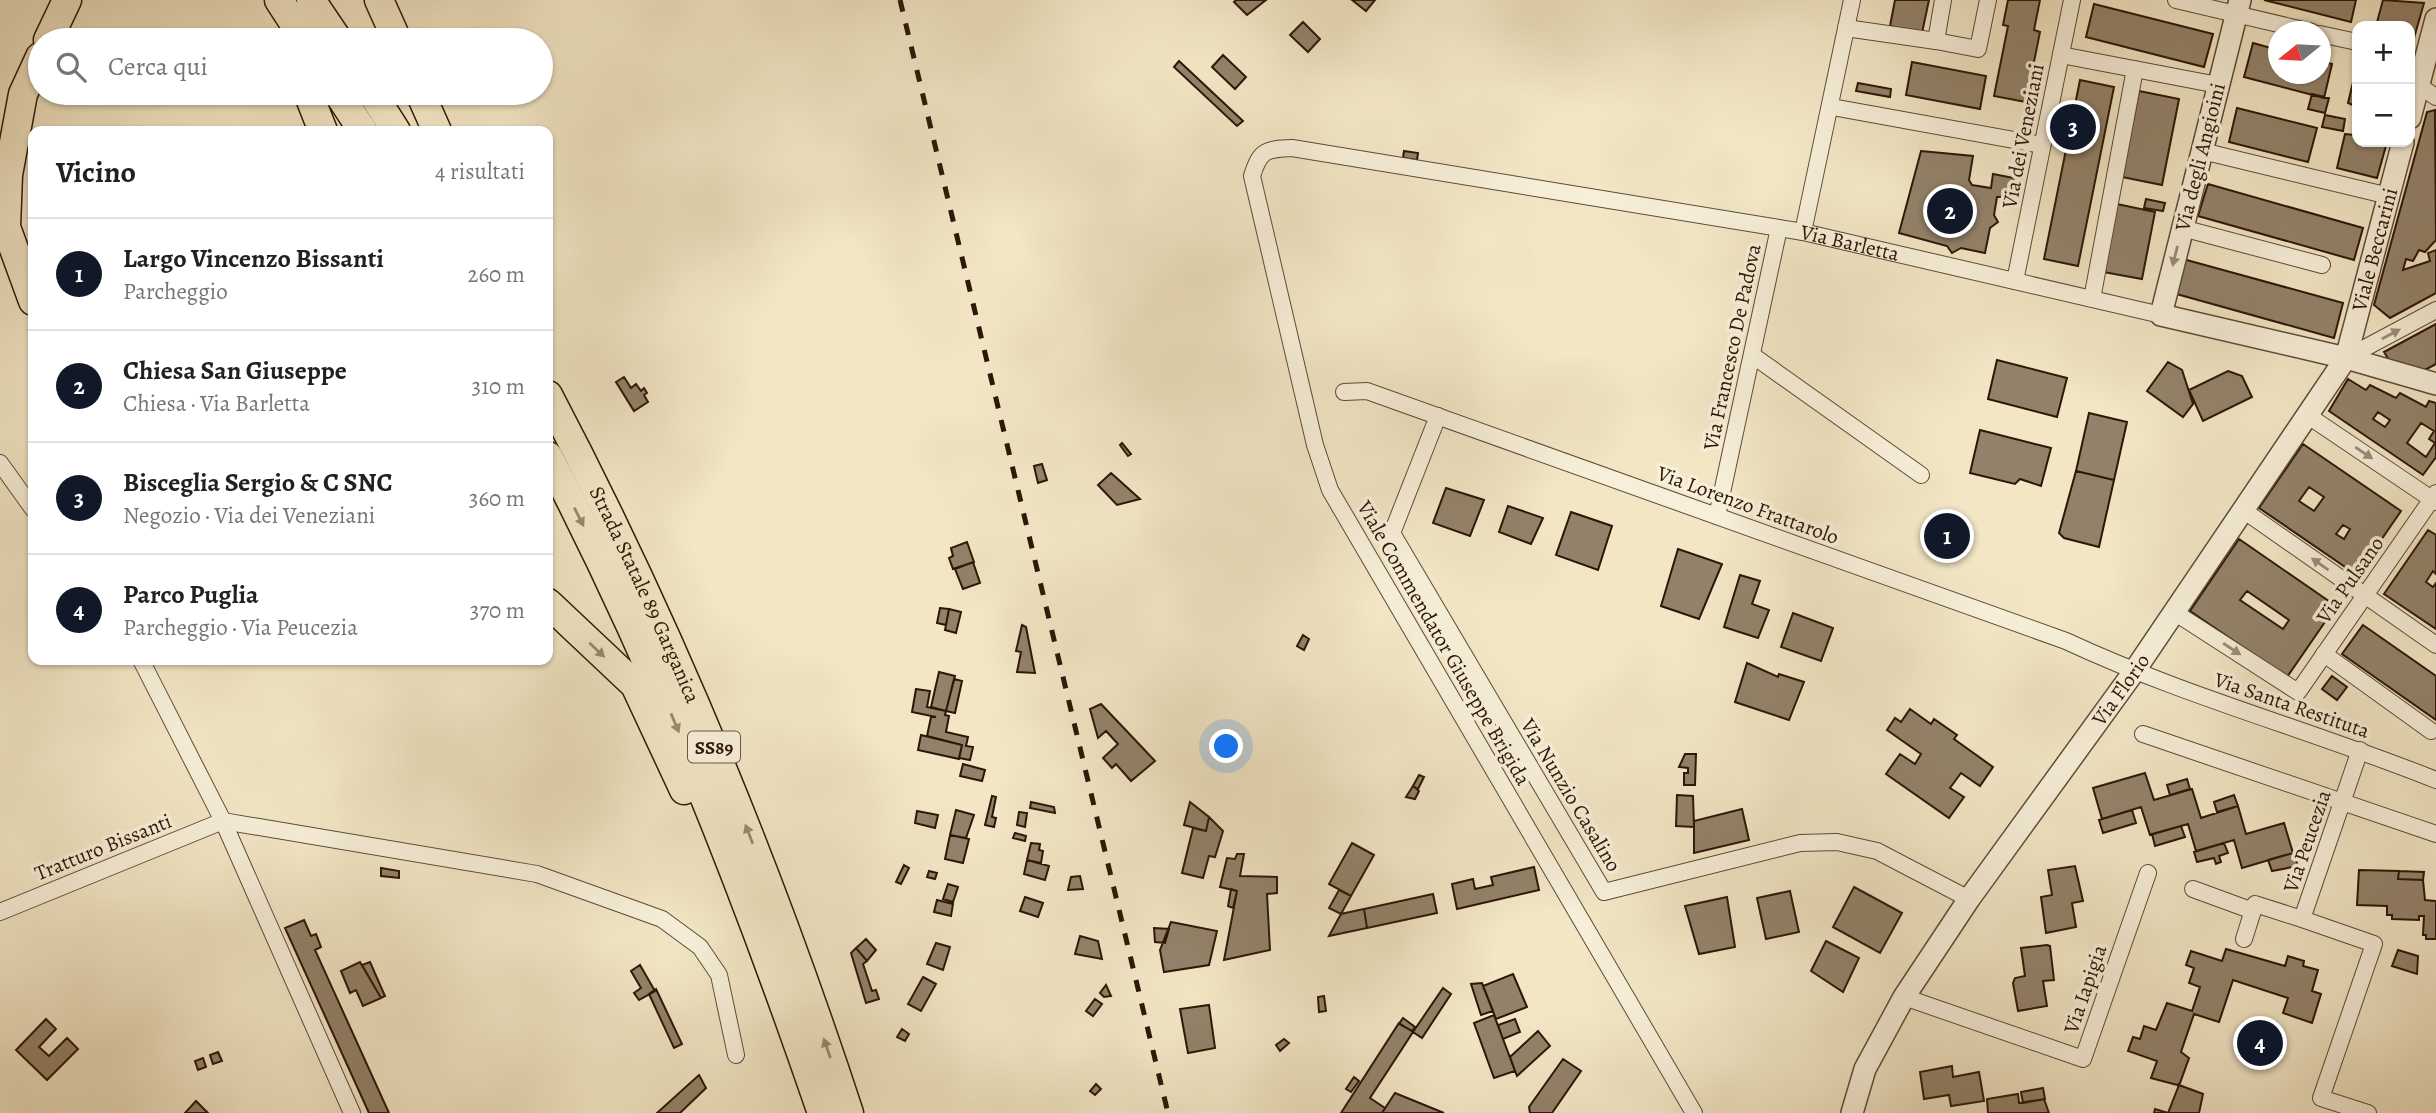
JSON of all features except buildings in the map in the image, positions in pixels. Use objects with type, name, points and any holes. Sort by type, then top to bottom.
[{"type":"highway","points":[[54,28],[67,0]]},
{"type":"highway","points":[[271,0],[282,28]]},
{"type":"highway","points":[[279,0],[297,28]]},
{"type":"highway","points":[[311,0],[330,28]]},
{"type":"highway","points":[[379,0],[392,28]]},
{"type":"highway","points":[[28,83],[23,94],[8,175],[6,228],[28,292]]},
{"type":"highway","points":[[313,105],[321,126]]},
{"type":"highway","points":[[346,105],[360,126]]},
{"type":"highway","points":[[380,105],[393,126]]},
{"type":"highway","points":[[425,105],[434,126]]},
{"type":"highway","name":"SS89","points":[[553,396],[576,450]]},
{"type":"highway","name":"Strada Statale 89 Garganica","points":[[553,405],[676,657],[732,789],[779,909],[849,1113]]},
{"type":"highway","name":"Strada Statale 89 Garganica","points":[[553,466],[667,702],[726,844],[822,1113]]},
{"type":"highway","points":[[553,608],[635,685],[787,1011]]},
{"type":"street","points":[[1803,232],[1832,107],[1852,0]]},
{"type":"street","points":[[1936,41],[1943,0]]},
{"type":"street","points":[[1846,28],[1978,49],[1988,0]]},
{"type":"street","name":"Via dei Veneziani","points":[[2015,281],[2072,0]]},
{"type":"street","points":[[2176,0],[2238,7],[2279,21]]},
{"type":"street","name":"Via degli Angioini","points":[[2161,315],[2238,7]]},
{"type":"street","points":[[2415,110],[2427,91],[2418,57],[2436,19]]},
{"type":"street","points":[[2331,36],[2352,41]]},
{"type":"street","points":[[2061,55],[2218,85]]},
{"type":"street","points":[[2092,299],[2135,69]]},
{"type":"street","points":[[1832,107],[2042,145]]},
{"type":"street","name":"Viale Beccarini","points":[[2346,358],[2402,147]]},
{"type":"street","name":"Via Barletta","points":[[1257,159],[1270,149],[1292,148],[1803,232],[2346,358],[2436,384]]},
{"type":"street","points":[[2202,150],[2389,196]]},
{"type":"street","name":"Viale Commendator Giuseppe Brigida","points":[[1257,159],[1252,176],[1315,445],[1330,490],[1694,1113]]},
{"type":"street","name":"Via Francesco De Padova","points":[[1717,516],[1779,228]]},
{"type":"street","points":[[2182,228],[2322,265]]},
{"type":"street","name":"Via Florio","points":[[1852,1113],[1865,1069],[1904,997],[1969,899],[2133,673],[2346,358],[2436,310]]},
{"type":"street","points":[[1752,355],[1921,475]]},
{"type":"street","name":"Via Lorenzo Frattarolo","points":[[1344,392],[1367,391],[1438,416],[2066,641],[2133,673]]},
{"type":"street","points":[[2307,415],[2435,498]]},
{"type":"street","name":"Via Nunzio Casalino","points":[[1438,416],[1392,533],[1604,892],[1800,843],[1837,842],[1877,851],[1969,899]]},
{"type":"street","points":[[0,463],[28,502]]},
{"type":"street","name":"Via Pulsano","points":[[2174,612],[2298,692],[2435,498]]},
{"type":"street","points":[[2243,510],[2436,645]]},
{"type":"street","points":[[2324,654],[2431,732]]},
{"type":"street","points":[[144,665],[223,821],[352,1113]]},
{"type":"street","name":"Via Santa Restituta","points":[[2133,673],[2361,750],[2436,780]]},
{"type":"street","points":[[2143,734],[2436,834]]},
{"type":"street","name":"Via Peucezia","points":[[2361,750],[2302,919],[2374,944],[2321,1098],[2368,1113]]},
{"type":"street","points":[[223,821],[537,874],[662,919],[700,947],[719,975],[736,1055]]},
{"type":"street","name":"Tratturo Bissanti","points":[[0,912],[223,821]]},
{"type":"street","name":"Via Iapigia","points":[[1904,997],[2083,1059],[2148,873]]},
{"type":"street","points":[[2193,890],[2253,911]]},
{"type":"street","points":[[2244,939],[2255,904],[2302,919]]},
{"type":"railway","points":[[900,0],[1168,1113]]},
{"type":"place","name":"Bisceglia Sergio & C SNC","points":[[2073,127]]},
{"type":"place","name":"Chiesa San Giuseppe","points":[[1950,211]]},
{"type":"place","name":"Largo Vincenzo Bissanti","points":[[1947,536]]},
{"type":"place","name":"Parco Puglia","points":[[2260,1043]]}]
